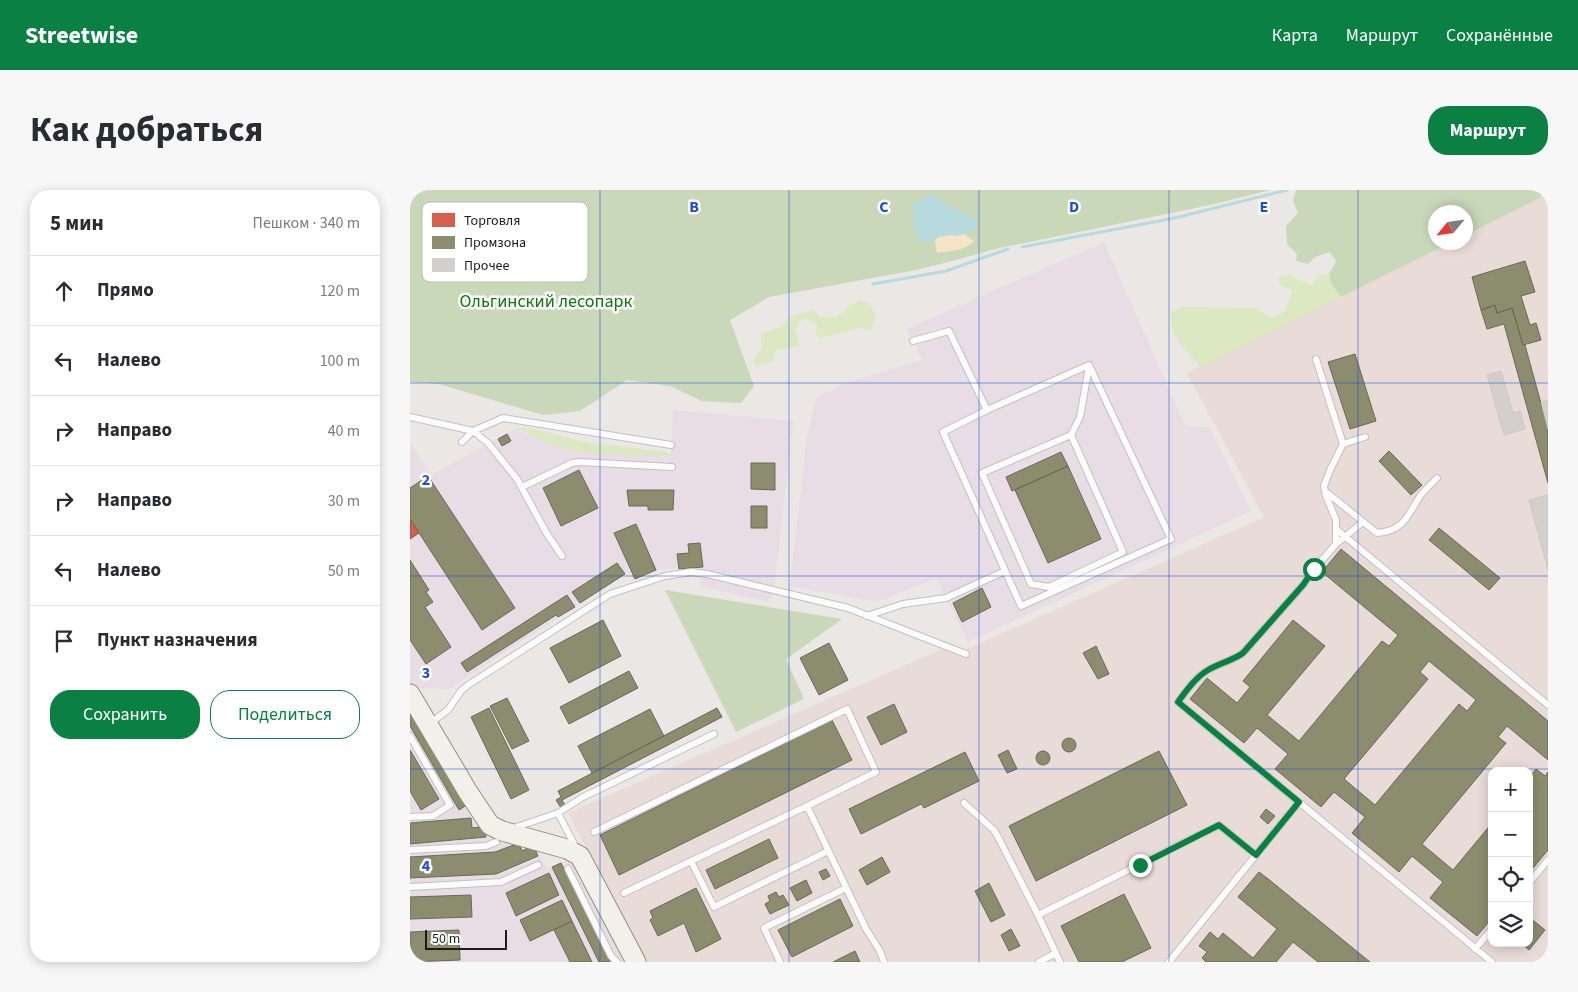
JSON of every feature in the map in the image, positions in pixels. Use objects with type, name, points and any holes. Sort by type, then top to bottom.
[{"type":"street","points":[[410,694],[483,816],[499,836],[559,846],[574,852],[574,862],[636,962]]},
{"type":"lane","points":[[913,341],[949,331],[987,410]]},
{"type":"lane","points":[[1316,359],[1343,444],[1326,480],[1324,491],[1336,520],[1336,544]]},
{"type":"lane","points":[[1089,365],[1171,539],[1021,606],[943,432],[987,410],[1089,365]]},
{"type":"lane","points":[[1071,436],[1123,552],[1049,587],[1031,584],[982,473],[1071,436],[1080,417],[1089,365]]},
{"type":"lane","points":[[410,417],[473,430],[488,443],[496,456],[512,472],[522,487],[547,534],[562,556]]},
{"type":"lane","points":[[462,442],[473,430],[503,418],[671,445]]},
{"type":"lane","points":[[1343,444],[1365,437]]},
{"type":"lane","points":[[522,487],[572,463],[672,467]]},
{"type":"lane","points":[[1324,491],[1377,533],[1388,532],[1405,520],[1421,495],[1436,478]]},
{"type":"lane","points":[[1363,522],[1336,544],[1303,585],[1243,653],[1233,660],[1203,673],[1178,702],[1492,962]]},
{"type":"lane","points":[[1336,529],[1548,705]]},
{"type":"lane","points":[[867,616],[903,604],[946,598],[1005,571]]},
{"type":"lane","points":[[428,725],[448,710],[461,691],[468,685],[617,590],[665,576],[691,572],[707,574],[848,608],[966,654]]},
{"type":"lane","points":[[594,832],[847,709],[876,772],[624,893]]},
{"type":"lane","points":[[410,850],[486,846],[499,836],[558,813],[584,797],[714,734]]},
{"type":"lane","points":[[410,736],[450,805],[433,816],[410,817]]},
{"type":"lane","points":[[1170,962],[1299,802]]},
{"type":"lane","points":[[964,803],[994,830],[1060,962]]},
{"type":"lane","points":[[807,806],[866,929],[880,950],[884,962]]},
{"type":"lane","points":[[558,813],[574,862],[611,956],[617,962]]},
{"type":"lane","points":[[1038,915],[1219,825],[1256,855]]},
{"type":"lane","points":[[691,861],[714,907],[828,851]]},
{"type":"lane","points":[[1533,878],[1548,860]]},
{"type":"lane","points":[[410,887],[501,882],[538,865]]},
{"type":"lane","points":[[780,962],[764,928],[846,888]]},
{"type":"lane","points":[[1475,949],[1488,934]]},
{"type":"lane","points":[[1038,962],[1056,953]]},
{"type":"shaded area","points":[[1542,190],[1548,190],[1548,962],[646,962],[568,813],[942,649],[964,658],[967,649],[1264,517],[1187,373],[1436,250],[1473,250],[1473,232],[1540,198]]},
{"type":"shaded area","points":[[1104,242],[1185,426],[1210,428],[1251,511],[968,642],[936,578],[877,602],[790,586],[807,437],[816,399],[826,392],[852,381],[922,360],[907,329]]},
{"type":"shaded area","points":[[673,410],[793,421],[774,590],[770,602],[700,586],[702,567],[656,570],[635,579],[627,572],[449,689],[413,688],[410,683],[410,442],[431,475],[517,428],[526,434],[671,457]]},
{"type":"shaded area","points":[[410,716],[471,818],[483,828],[533,845],[547,869],[572,860],[627,962],[410,962]]},
{"type":"green space","name":"Ольгинский лесопарк","points":[[410,190],[1270,190],[1210,205],[995,249],[916,270],[769,297],[730,320],[754,386],[741,403],[702,401],[670,386],[627,380],[580,411],[543,415],[439,384],[410,382]]},
{"type":"green space","points":[[1296,190],[1542,190],[1540,198],[1473,232],[1473,205],[1428,205],[1428,250],[1436,250],[1341,297],[1332,285],[1329,274],[1336,261],[1330,252],[1315,257],[1308,264],[1296,261],[1297,254],[1287,244],[1286,226],[1298,213],[1293,201]]},
{"type":"green space","points":[[1329,274],[1332,285],[1341,297],[1201,367],[1179,342],[1172,327],[1172,311],[1183,307],[1257,308],[1270,318],[1285,311],[1293,291],[1280,285],[1279,277],[1288,275],[1312,285],[1319,275]]},
{"type":"green space","points":[[859,301],[869,302],[876,315],[871,331],[859,328],[819,339],[816,332],[817,326],[808,319],[799,321],[795,329],[800,346],[776,350],[773,361],[757,366],[753,362],[762,348],[761,334],[778,328],[793,316],[814,310],[821,317],[836,317]]},
{"type":"green space","points":[[517,428],[530,428],[584,442],[667,452],[672,457],[582,453],[546,443]]},
{"type":"green space","points":[[665,590],[842,619],[786,659],[804,699],[736,732]]},
{"type":"sand","points":[[953,234],[957,236],[964,234],[974,241],[962,249],[937,253],[935,241],[938,237]]},
{"type":"water","points":[[933,194],[943,202],[975,219],[977,222],[974,231],[924,242],[916,236],[912,214],[915,210],[912,205]]},
{"type":"building: Торговля","points":[[410,519],[419,533],[410,539]]},
{"type":"building: Промзона","points":[[1525,261],[1535,292],[1521,296],[1530,325],[1536,323],[1541,340],[1523,345],[1512,308],[1497,313],[1495,305],[1481,310],[1472,277]]},
{"type":"building: Промзона","points":[[1495,305],[1497,313],[1512,308],[1523,345],[1525,345],[1548,429],[1548,483],[1504,324],[1487,329],[1481,310]]},
{"type":"building: Промзона","points":[[1355,354],[1376,421],[1350,429],[1328,362]]},
{"type":"building: Промзона","points":[[507,434],[511,441],[502,446],[498,439]]},
{"type":"building: Промзона","points":[[1389,451],[1422,485],[1411,495],[1379,461]]},
{"type":"building: Промзона","points":[[1061,452],[1068,466],[1012,491],[1006,477]]},
{"type":"building: Промзона","points":[[751,463],[775,463],[775,490],[751,489]]},
{"type":"building: Промзона","points":[[1068,466],[1101,539],[1048,563],[1015,490]]},
{"type":"building: Промзона","points":[[579,470],[598,508],[561,526],[543,488]]},
{"type":"building: Промзона","points":[[428,476],[515,608],[482,630],[410,519],[410,488]]},
{"type":"building: Промзона","points":[[627,490],[674,490],[673,510],[648,510],[648,506],[629,506]]},
{"type":"building: Промзона","points":[[751,506],[767,506],[767,528],[751,528]]},
{"type":"building: Промзона","points":[[636,524],[656,570],[635,579],[614,533]]},
{"type":"building: Промзона","points":[[1439,528],[1500,578],[1489,590],[1429,540]]},
{"type":"building: Промзона","points":[[700,543],[703,567],[679,569],[677,554],[689,553],[688,544]]},
{"type":"building: Промзона","points":[[1341,549],[1548,721],[1548,760],[1507,726],[1498,737],[1506,743],[1422,844],[1453,870],[1488,828],[1488,923],[1477,936],[1430,898],[1443,882],[1412,856],[1399,872],[1352,833],[1365,817],[1334,792],[1321,807],[1275,769],[1288,754],[1257,728],[1244,743],[1190,699],[1207,678],[1237,703],[1250,687],[1243,681],[1293,620],[1325,646],[1267,715],[1299,741],[1382,641],[1389,646],[1398,635],[1322,572]],"holes":[[[1429,661],[1476,700],[1467,711],[1459,704],[1375,805],[1344,779],[1428,679],[1420,672]]]},
{"type":"building: Промзона","points":[[410,560],[429,590],[426,592],[433,602],[425,607],[451,647],[426,664],[410,640]]},
{"type":"building: Промзона","points":[[617,563],[625,574],[580,603],[572,592]]},
{"type":"building: Промзона","points":[[982,588],[991,607],[962,622],[953,603]]},
{"type":"building: Промзона","points":[[567,595],[575,607],[558,617],[556,615],[467,672],[461,663]]},
{"type":"building: Промзона","points":[[603,620],[621,656],[569,683],[550,648]]},
{"type":"building: Промзона","points":[[829,643],[848,680],[819,695],[800,658]]},
{"type":"building: Промзона","points":[[1096,646],[1109,674],[1098,679],[1083,653]]},
{"type":"building: Промзона","points":[[629,671],[638,688],[569,724],[560,707]]},
{"type":"building: Промзона","points":[[507,698],[529,741],[512,749],[490,706]]},
{"type":"building: Промзона","points":[[410,699],[470,803],[459,810],[410,726]]},
{"type":"building: Промзона","points":[[894,704],[907,732],[881,745],[867,717]]},
{"type":"building: Промзона","points":[[489,708],[529,790],[511,799],[471,717]]},
{"type":"building: Промзона","points":[[717,708],[722,717],[562,800],[565,805],[561,808],[556,800],[561,797],[558,791]]},
{"type":"building: Промзона","points":[[650,709],[664,736],[592,773],[578,746]]},
{"type":"building: Промзона","points":[[832,720],[852,760],[619,875],[600,835]]},
{"type":"building: Промзона","points":[[1069,738],[1074,740],[1076,745],[1074,750],[1069,752],[1064,750],[1062,745],[1064,740]]},
{"type":"building: Промзона","points":[[410,750],[439,799],[421,810],[410,791]]},
{"type":"building: Промзона","points":[[1008,750],[1017,769],[1007,773],[998,755]]},
{"type":"building: Промзона","points":[[1043,751],[1048,753],[1050,758],[1048,763],[1043,765],[1038,763],[1036,758],[1038,753]]},
{"type":"building: Промзона","points":[[1159,751],[1187,805],[1036,881],[1009,826]]},
{"type":"building: Промзона","points":[[965,752],[979,781],[924,808],[921,804],[861,834],[849,809]]},
{"type":"building: Промзона","points":[[1536,769],[1545,776],[1548,772],[1548,850],[1533,868],[1533,812],[1533,773]]},
{"type":"building: Промзона","points":[[1266,809],[1275,816],[1268,824],[1260,817]]},
{"type":"building: Промзона","points":[[471,818],[472,828],[481,827],[481,830],[485,829],[486,837],[410,844],[410,823]]},
{"type":"building: Промзона","points":[[769,839],[778,858],[715,889],[706,870]]},
{"type":"building: Промзона","points":[[519,843],[522,851],[533,845],[538,856],[496,874],[410,878],[410,857],[495,852]]},
{"type":"building: Промзона","points":[[882,857],[890,872],[867,885],[859,870]]},
{"type":"building: Промзона","points":[[561,863],[610,962],[599,962],[552,867]]},
{"type":"building: Промзона","points":[[826,869],[830,876],[823,880],[819,872]]},
{"type":"building: Промзона","points":[[1259,872],[1370,962],[1318,962],[1293,942],[1276,962],[1206,962],[1202,958],[1207,952],[1199,946],[1210,932],[1218,939],[1223,933],[1253,958],[1277,929],[1238,897]]},
{"type":"building: Промзона","points":[[549,873],[559,895],[516,916],[506,893]]},
{"type":"building: Промзона","points":[[806,880],[812,893],[797,901],[790,888]]},
{"type":"building: Промзона","points":[[989,883],[1005,915],[991,922],[975,891]]},
{"type":"building: Промзона","points":[[696,888],[721,939],[696,952],[684,923],[658,936],[650,920],[653,918],[650,911]]},
{"type":"building: Промзона","points":[[776,892],[779,897],[783,895],[789,905],[770,914],[765,904],[770,901],[768,896]]},
{"type":"building: Промзона","points":[[1124,894],[1151,948],[1122,962],[1079,962],[1061,926]]},
{"type":"building: Промзона","points":[[471,895],[472,917],[410,919],[410,897]]},
{"type":"building: Промзона","points":[[840,899],[853,926],[792,957],[778,930]]},
{"type":"building: Промзона","points":[[562,900],[572,921],[530,941],[520,920]]},
{"type":"building: Промзона","points":[[1533,920],[1545,930],[1533,945]]},
{"type":"building: Промзона","points":[[572,921],[592,962],[570,962],[554,930]]},
{"type":"building: Промзона","points":[[1011,929],[1020,946],[1009,951],[1001,935]]},
{"type":"building: Промзона","points":[[459,930],[460,960],[410,962],[410,932]]},
{"type":"building: Промзона","points":[[855,951],[860,962],[833,962]]},
{"type":"building: Прочее","points":[[1501,371],[1513,413],[1520,411],[1525,429],[1504,435],[1487,375]]},
{"type":"building: Прочее","points":[[1548,400],[1548,429],[1541,402]]},
{"type":"building: Прочее","points":[[1548,495],[1548,570],[1529,500]]},
{"type":"waterway","points":[[1022,247],[1175,218],[1287,190]]},
{"type":"waterway","points":[[873,284],[946,271],[1008,249]]},
{"type":"route","points":[[1140,865],[1219,825],[1256,855],[1299,802],[1178,702],[1203,673],[1233,660],[1249,648],[1303,585],[1314,569]]}]
